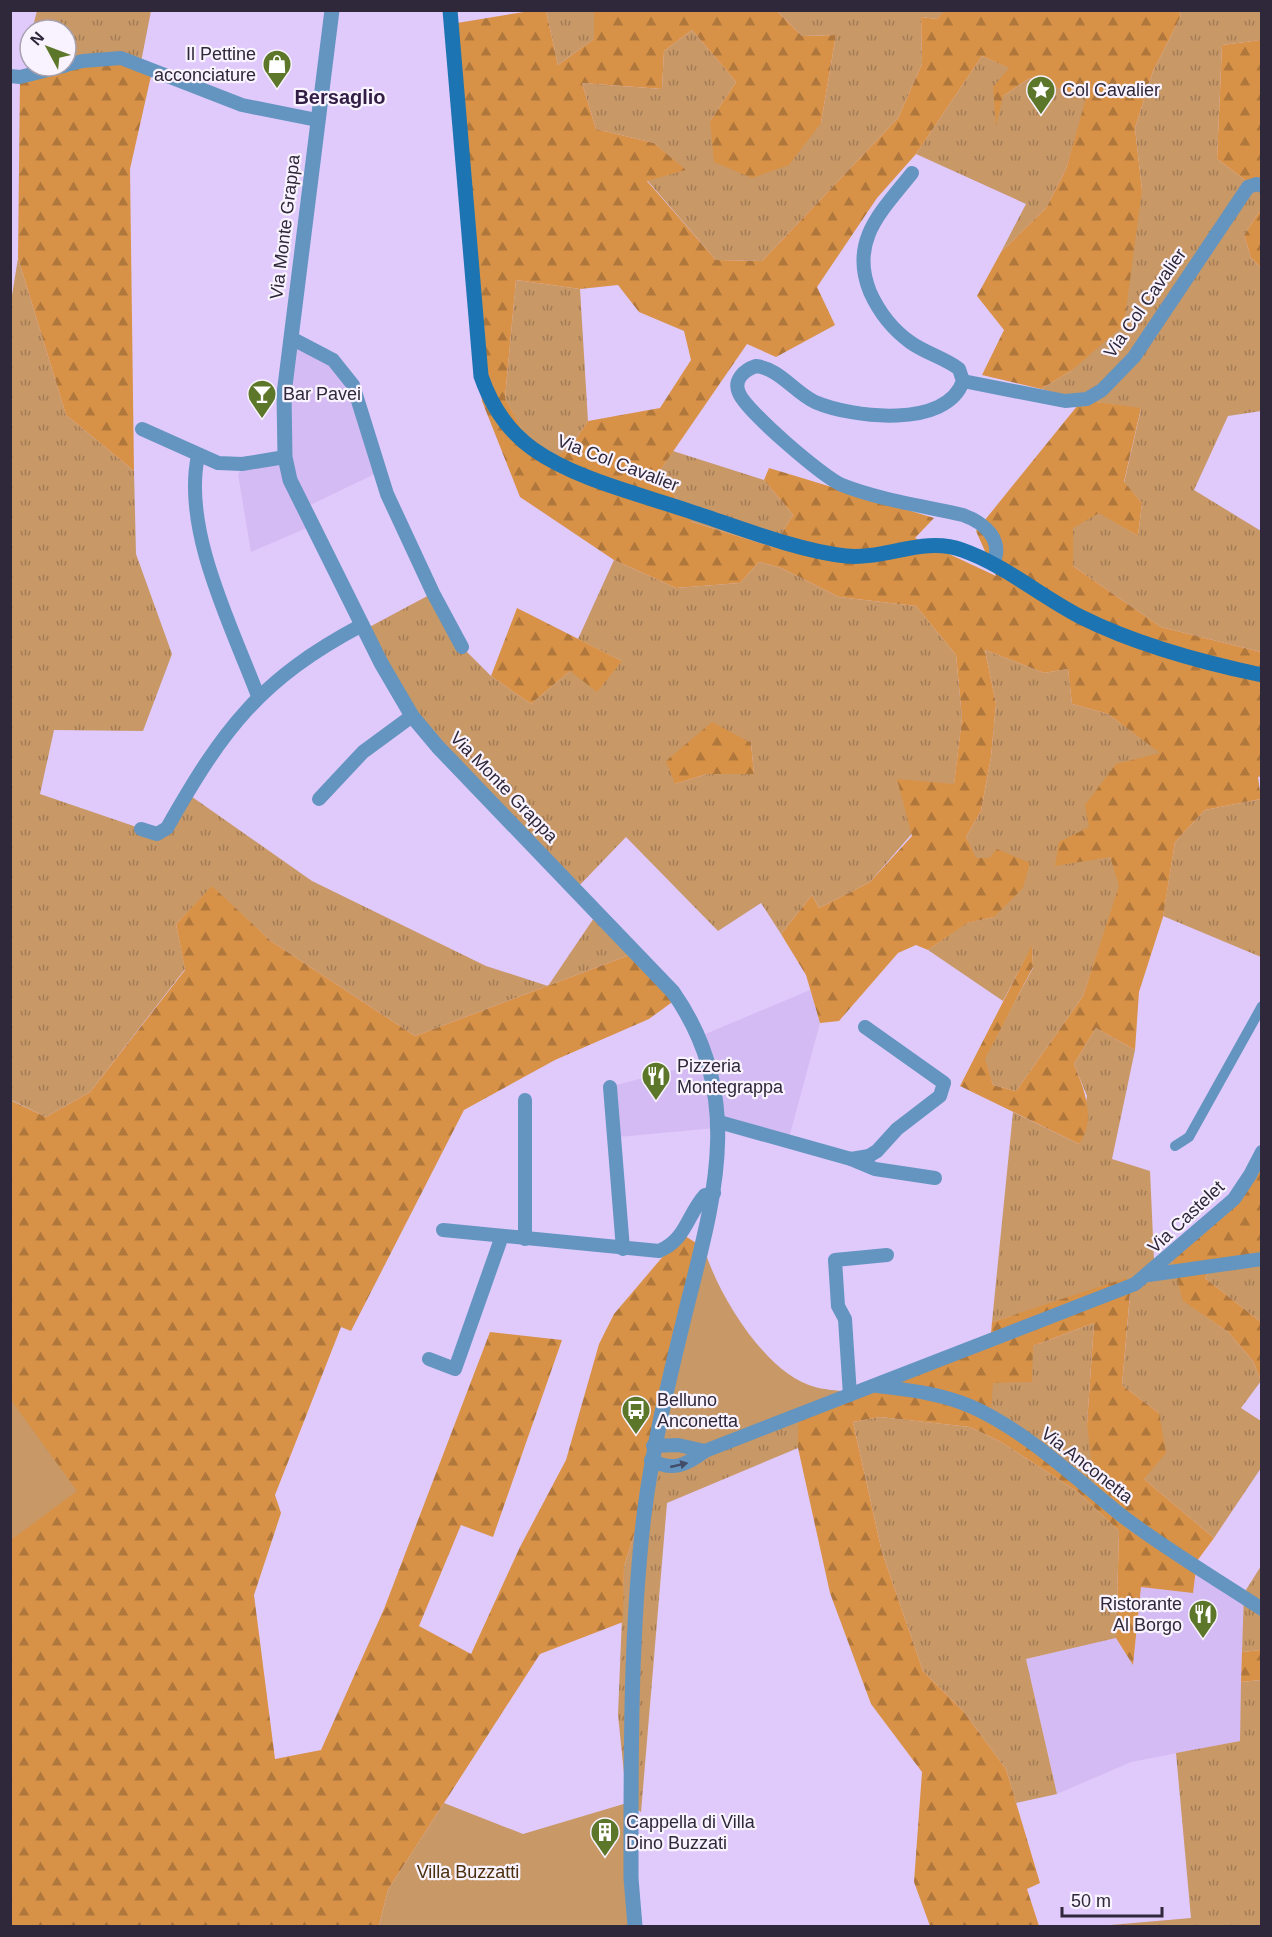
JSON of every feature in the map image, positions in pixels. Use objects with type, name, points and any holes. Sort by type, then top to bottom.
[{"type":"main road","name":"Via Col Cavalier","points":[[450,10],[481,376],[491,401],[515,435],[543,456],[577,472],[736,527],[826,552],[860,556],[941,545],[962,549],[993,564],[1078,615],[1110,631],[1217,665],[1262,675]]},
{"type":"street","name":"Via Monte Grappa","points":[[332,10],[284,394],[285,457],[297,498],[412,716],[461,772],[673,992],[696,1028],[709,1062],[719,1122],[714,1193],[652,1453],[637,1578],[634,1625],[631,1878],[635,1926]]},
{"type":"street","points":[[78,64],[121,58],[242,105],[317,120]]},
{"type":"street","points":[[912,173],[876,218],[865,240],[862,250],[864,275],[874,300],[886,320],[910,342],[955,366],[962,373],[963,381],[957,395],[937,408],[894,415],[864,414],[824,405],[763,367],[756,366],[743,373],[737,386],[738,392],[748,405],[810,464],[840,484],[963,515],[978,522],[989,532],[996,544],[996,557],[993,564]]},
{"type":"street","name":"Via Col Cavalier","points":[[963,381],[1065,401],[1087,399],[1095,395],[1110,383],[1134,357],[1248,187],[1257,184],[1262,186]]},
{"type":"street","points":[[291,338],[333,360],[353,385],[387,494],[433,593],[462,647]]},
{"type":"street","points":[[142,429],[218,463],[234,465],[285,457]]},
{"type":"street","points":[[198,456],[194,494],[205,552],[226,618],[258,696]]},
{"type":"street","points":[[141,829],[157,834],[168,828],[230,727],[258,696],[293,666],[324,645],[362,625]]},
{"type":"street","points":[[319,799],[363,752],[412,716]]},
{"type":"street","points":[[1175,1146],[1189,1137],[1262,1006]]},
{"type":"street","points":[[851,1159],[869,1156],[877,1151],[897,1129],[940,1096],[944,1088],[944,1083],[865,1027]]},
{"type":"street","points":[[610,1087],[623,1249]]},
{"type":"street","points":[[525,1100],[525,1239]]},
{"type":"street","points":[[719,1122],[851,1159],[875,1168],[935,1178]]},
{"type":"street","name":"Via Castelet","points":[[1149,1275],[1234,1199],[1262,1152]]},
{"type":"street","points":[[443,1230],[652,1252],[668,1247],[682,1234],[705,1195],[714,1193]]},
{"type":"street","points":[[429,1359],[455,1369],[502,1236]]},
{"type":"street","points":[[850,1395],[845,1319],[838,1306],[835,1260],[887,1255]]},
{"type":"street","points":[[1149,1275],[1262,1259]]},
{"type":"street","name":"Via Anconetta","points":[[652,1453],[675,1467],[705,1452],[1136,1284],[1149,1275]]},
{"type":"street","name":"Via Anconetta","points":[[874,1386],[936,1395],[970,1406],[995,1419],[1053,1460],[1137,1526],[1262,1609]]},
{"type":"street","points":[[652,1453],[678,1445],[705,1452]]},
{"type":"shaded area","points":[[289,332],[325,348],[344,366],[381,471],[300,510],[309,527],[251,552],[238,474],[247,461],[282,455]]},
{"type":"shaded area","points":[[810,990],[820,1023],[789,1138],[715,1128],[618,1137],[616,1085],[705,1062],[696,1038]]},
{"type":"shaded area","points":[[1197,1561],[1244,1593],[1240,1741],[1131,1762],[1057,1794],[1026,1659],[1116,1638],[1133,1664],[1141,1587]]},
{"type":"green space","points":[[945,10],[1179,11],[1181,16],[1153,71],[1135,128],[1142,190],[1124,325],[1071,371],[1041,389],[982,375],[1004,330],[977,296],[1001,252],[1046,208],[1066,169],[1086,98],[1030,78],[1003,96],[996,126],[993,87],[1009,68],[982,56],[916,154],[877,198],[817,287],[835,325],[776,357],[747,344],[659,472],[692,522],[773,547],[793,515],[764,480],[769,468],[934,518],[915,538],[996,576],[976,531],[1082,400],[1141,408],[1124,482],[1142,503],[1138,536],[1099,513],[1073,528],[1073,566],[1161,627],[1261,652],[1262,776],[1258,777],[1261,799],[1205,810],[1175,842],[1163,917],[1139,992],[1135,1050],[1096,1028],[1074,1064],[1085,1094],[1088,1115],[1084,1135],[1079,1144],[960,1086],[1032,945],[1033,967],[985,1059],[993,1085],[1016,1091],[1083,996],[1119,886],[1110,857],[1055,866],[1059,842],[1089,827],[1085,805],[1116,764],[1160,753],[1108,714],[1072,704],[1068,669],[1044,673],[985,650],[996,704],[991,757],[981,811],[966,837],[976,858],[989,858],[997,849],[1030,863],[1023,888],[994,917],[967,923],[928,950],[916,945],[898,953],[839,1021],[820,1023],[806,975],[781,934],[812,895],[819,908],[870,882],[912,836],[897,779],[954,784],[962,718],[956,655],[916,606],[839,597],[781,568],[759,562],[740,583],[676,588],[614,560],[520,497],[482,401],[445,25],[530,11],[546,11],[558,65],[594,39],[594,11],[777,11],[802,36],[836,35],[821,123],[789,165],[752,178],[714,162],[710,121],[736,82],[692,30],[664,51],[662,89],[582,83],[596,129],[654,143],[686,170],[647,181],[716,260],[762,261],[898,118],[922,64],[921,17],[937,19]],"holes":[[[516,280],[580,289],[618,285],[639,312],[684,331],[691,360],[660,408],[588,421],[569,449],[540,463],[505,398]]]},
{"type":"green space","points":[[37,11],[151,11],[141,62],[78,65],[78,18],[35,18]]},
{"type":"green space","points":[[546,11],[594,11],[594,39],[558,65]]},
{"type":"green space","points":[[777,11],[945,11],[937,19],[921,17],[922,64],[898,118],[762,261],[716,260],[647,180],[685,170],[654,143],[596,129],[582,83],[662,89],[664,51],[692,30],[736,82],[710,121],[821,123],[836,35],[802,36]]},
{"type":"green space","points":[[1179,11],[1261,11],[1261,40],[1222,45],[1217,159],[1261,192],[1261,209],[1244,235],[1251,258],[1261,268],[1261,411],[1228,416],[1194,490],[1261,531],[1261,652],[1161,627],[1073,566],[1073,527],[1099,512],[1138,536],[1142,503],[1124,483],[1141,409],[1083,400],[1041,389],[1071,371],[1142,190],[1135,128],[1153,71],[1181,16]]},
{"type":"green space","points":[[1261,40],[1261,192],[1217,159],[1222,45]]},
{"type":"green space","points":[[982,56],[1010,68],[1003,96],[1030,78],[1087,98],[1066,169],[1046,208],[1001,252],[1026,204],[916,154]]},
{"type":"green space","points":[[78,62],[153,67],[130,169],[134,471],[66,415],[18,258],[20,78],[78,78]]},
{"type":"green space","points":[[1261,209],[1261,268],[1251,258],[1244,235]]},
{"type":"green space","points":[[18,258],[66,415],[134,471],[136,554],[172,654],[143,731],[54,730],[40,794],[157,834],[188,794],[312,881],[486,966],[548,986],[415,1036],[271,941],[212,887],[176,924],[185,969],[90,1092],[46,1117],[11,1100],[10,308]]},
{"type":"green space","points":[[516,280],[580,289],[588,421],[569,449],[540,464],[505,398]]},
{"type":"green space","points":[[673,451],[764,480],[793,515],[773,547],[692,522],[659,472]]},
{"type":"green space","points":[[614,560],[676,588],[740,583],[759,562],[781,568],[839,597],[916,606],[956,655],[962,718],[954,785],[870,882],[819,908],[812,895],[781,934],[761,903],[718,931],[626,837],[574,891],[440,756],[360,632],[433,593],[462,647],[491,676],[531,704],[570,671],[622,661],[578,639]],"holes":[[[751,743],[754,774],[707,774],[675,784]]]},
{"type":"green space","points":[[517,608],[622,661],[597,692],[570,671],[531,704],[491,676]]},
{"type":"green space","points":[[985,650],[1044,673],[1068,669],[1072,704],[1108,714],[1161,753],[1110,857],[1120,886],[1083,996],[1016,1091],[993,1085],[984,1059],[1033,968],[1032,946],[1003,1001],[928,950],[966,923],[994,917],[989,858],[975,859],[966,837],[981,811],[991,757],[996,704]]},
{"type":"green space","points":[[712,722],[751,743],[754,774],[707,774],[675,784],[666,761]]},
{"type":"green space","points":[[1261,799],[1261,957],[1163,916],[1175,842],[1205,810]]},
{"type":"green space","points":[[212,886],[271,941],[415,1036],[632,954],[675,1000],[649,1019],[555,1060],[464,1110],[351,1331],[341,1327],[275,1495],[281,1513],[254,1595],[275,1759],[321,1750],[384,1609],[490,1332],[562,1340],[493,1537],[461,1525],[419,1626],[471,1654],[520,1547],[566,1460],[599,1344],[614,1314],[682,1234],[704,1248],[639,1519],[624,1567],[623,1622],[540,1654],[388,1890],[379,1926],[11,1926],[10,1100],[46,1117],[90,1092],[185,970],[176,924]]},
{"type":"green space","points":[[596,915],[632,954],[548,986]]},
{"type":"green space","points":[[1096,1028],[1135,1050],[1112,1159],[1150,1171],[1154,1260],[1172,1260],[1184,1301],[1228,1332],[1253,1361],[1261,1381],[1241,1408],[1261,1421],[1261,1468],[1214,1538],[1144,1479],[1159,1413],[1122,1385],[1130,1295],[1027,1311],[992,1322],[1013,1112],[1079,1144],[1087,1096],[1074,1064]]},
{"type":"green space","points":[[1261,1150],[1261,1254],[1213,1264],[1205,1278],[1261,1322],[1261,1381],[1253,1361],[1228,1332],[1183,1301],[1172,1260],[1212,1223]]},
{"type":"green space","points":[[704,1248],[710,1266],[732,1309],[762,1350],[779,1367],[797,1379],[819,1388],[847,1392],[706,1444],[686,1443],[662,1431]]},
{"type":"green space","points":[[1261,1254],[1261,1322],[1205,1278],[1213,1264]]},
{"type":"green space","points":[[1126,1278],[1130,1294],[1122,1385],[1159,1413],[1166,1453],[1144,1479],[1214,1538],[1197,1561],[1193,1593],[1141,1587],[1133,1665],[1116,1638],[1119,1531],[1078,1492],[1001,1442],[970,1427],[880,1417],[853,1422],[882,1552],[923,1671],[964,1712],[1006,1769],[1040,1883],[1027,1889],[1039,1926],[930,1926],[914,1882],[922,1772],[871,1704],[830,1593],[798,1448],[798,1412],[991,1334],[992,1322]],"holes":[[[1094,1323],[1087,1424],[1092,1466],[1106,1478],[1094,1484],[974,1414],[991,1407],[993,1383],[1032,1382],[1033,1346]]]},
{"type":"green space","points":[[1094,1323],[1087,1424],[1106,1478],[1094,1484],[973,1415],[993,1383],[1033,1346]]},
{"type":"green space","points":[[11,1400],[77,1491],[10,1540]]},
{"type":"green space","points":[[798,1412],[798,1448],[667,1503],[641,1812],[627,1803],[618,1715],[624,1567],[639,1519],[660,1426]]},
{"type":"green space","points":[[880,1417],[970,1427],[1001,1442],[1078,1492],[1119,1531],[1116,1638],[1026,1659],[1057,1794],[1016,1803],[1006,1769],[964,1712],[923,1671],[882,1552],[853,1422]]},
{"type":"green space","points":[[1261,1566],[1261,1650],[1242,1652],[1244,1593]]},
{"type":"green space","points":[[1261,1650],[1261,1680],[1241,1682],[1242,1652]]},
{"type":"green space","points":[[1261,1680],[1261,1926],[1099,1926],[1191,1918],[1176,1753],[1240,1741],[1241,1682]]},
{"type":"green space","name":"Villa Buzzatti","points":[[444,1803],[523,1834],[627,1803],[634,1926],[379,1926],[388,1890]]},
{"type":"place","name":"Il Pettine acconciature","points":[[277,90]]},
{"type":"place","name":"Col Cavalier","points":[[1041,116]]},
{"type":"place","name":"Bar Pavei","points":[[262,420]]},
{"type":"place","name":"Pizzeria Montegrappa","points":[[656,1102]]},
{"type":"place","name":"Belluno Anconetta","points":[[636,1436]]},
{"type":"place","name":"Ristorante Al Borgo","points":[[1203,1640]]},
{"type":"place","name":"Cappella di Villa Dino Buzzati","points":[[605,1858]]},
{"type":"district","name":"Bersaglio","points":[[340,97]]}]
